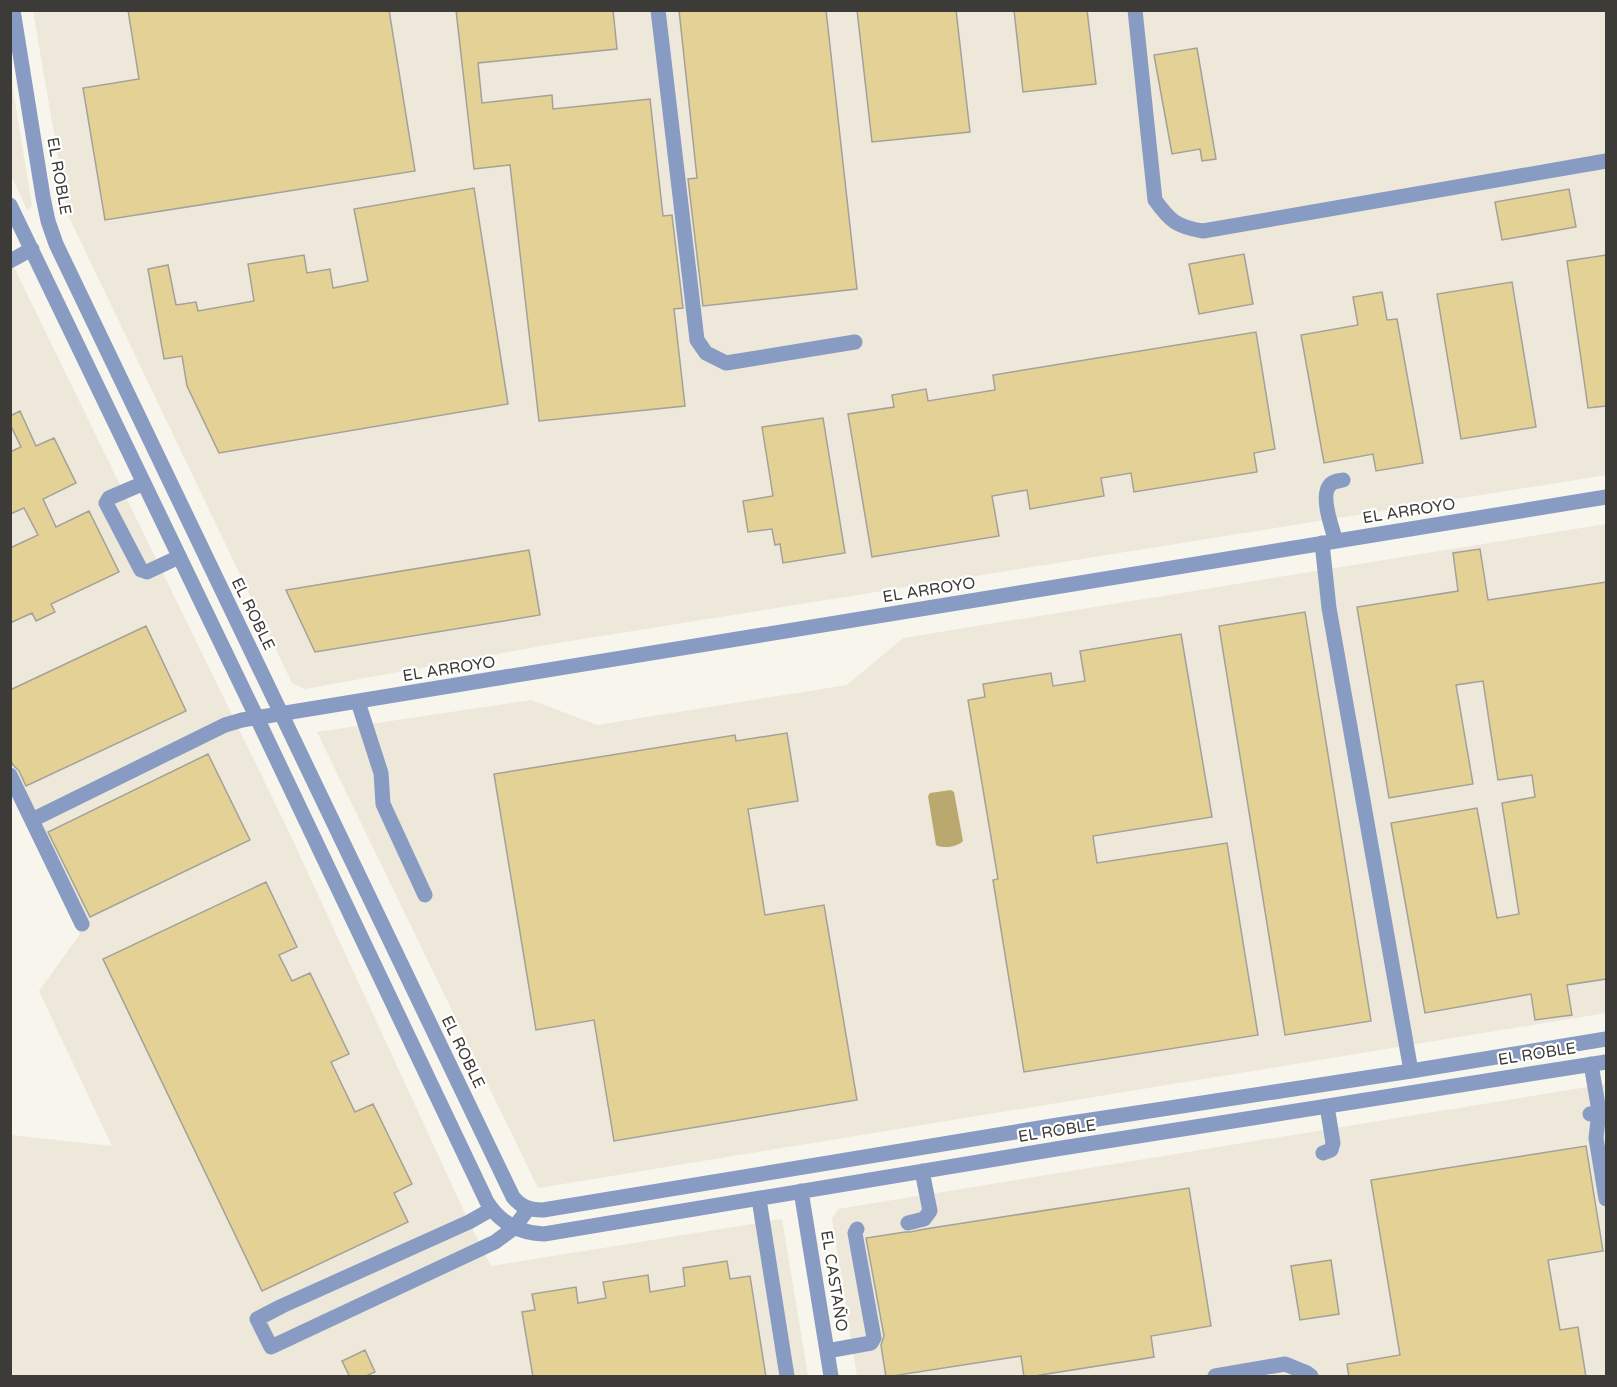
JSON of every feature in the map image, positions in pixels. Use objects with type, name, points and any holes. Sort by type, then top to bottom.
[{"type":"street","name":"EL ROBLE","points":[[13,10],[43,197],[56,244],[517,1202],[528,1209],[543,1210],[1058,1125],[1606,1039]]},
{"type":"street","points":[[658,10],[697,340],[706,353],[726,363],[855,342]]},
{"type":"street","points":[[1135,10],[1155,200],[1172,222],[1187,229],[1203,231],[1606,161]]},
{"type":"street","name":"EL ROBLE","points":[[10,205],[482,1191],[492,1209],[514,1228],[544,1234],[1062,1148],[1599,1063]]},
{"type":"street","points":[[10,261],[32,249]]},
{"type":"street","points":[[1343,480],[1332,482],[1325,493],[1328,512],[1329,608],[1411,1071]]},
{"type":"street","points":[[144,483],[109,498],[106,503],[141,570],[147,572],[179,557]]},
{"type":"street","name":"EL ARROYO","points":[[32,820],[235,722],[1606,497]]},
{"type":"street","points":[[358,702],[381,773],[383,804],[426,895]]},
{"type":"street","points":[[10,775],[82,924]]},
{"type":"street","points":[[1599,1063],[1596,1138],[1606,1199]]},
{"type":"street","points":[[1323,1153],[1331,1150],[1333,1143],[1327,1106]]},
{"type":"street","points":[[1058,1125],[1062,1148]]},
{"type":"street","points":[[908,1222],[924,1219],[930,1211],[922,1171]]},
{"type":"street","name":"EL CASTAÑO","points":[[801,1191],[831,1377]]},
{"type":"street","points":[[759,1199],[787,1377]]},
{"type":"street","points":[[492,1209],[257,1319],[271,1347],[495,1242],[514,1228],[528,1209]]},
{"type":"street","points":[[827,1351],[871,1343],[874,1338],[856,1229]]},
{"type":"street","points":[[1215,1377],[1285,1364],[1311,1377]]},
{"type":"shaded area","points":[[33,11],[1606,11],[1606,475],[558,643],[305,689],[292,683],[68,215]]},
{"type":"shaded area","points":[[11,77],[32,206],[27,210],[11,175]]},
{"type":"shaded area","points":[[10,259],[290,834],[491,1266],[782,1219],[808,1376],[11,1376],[11,1135],[112,1146],[39,991],[80,934],[11,795]]},
{"type":"shaded area","points":[[1606,524],[1606,1013],[538,1188],[317,732],[531,700],[597,725],[847,685],[903,638]]},
{"type":"shaded area","points":[[951,790],[954,792],[963,841],[954,846],[942,847],[936,845],[928,796],[930,793]]},
{"type":"shaded area","points":[[1606,1084],[1606,1376],[857,1376],[832,1219],[838,1209]]},
{"type":"building","points":[[128,10],[389,10],[415,171],[105,220],[83,88],[139,79]]},
{"type":"building","points":[[456,10],[613,10],[617,49],[478,63],[482,103],[552,95],[553,109],[650,99],[663,216],[672,215],[683,308],[674,309],[685,406],[539,421],[510,165],[474,169]]},
{"type":"building","points":[[679,10],[826,10],[857,289],[703,306],[688,179],[697,178]]},
{"type":"building","points":[[857,10],[956,10],[970,132],[872,142]]},
{"type":"building","points":[[1014,10],[1087,10],[1096,84],[1023,92]]},
{"type":"building","points":[[1197,48],[1216,159],[1202,161],[1200,149],[1172,154],[1154,55]]},
{"type":"building","points":[[474,188],[508,404],[219,453],[187,386],[182,356],[164,359],[148,269],[168,265],[176,305],[196,302],[198,311],[254,301],[248,264],[304,255],[307,273],[330,269],[333,288],[368,281],[354,209]]},
{"type":"building","points":[[1569,189],[1576,227],[1502,240],[1495,202]]},
{"type":"building","points":[[1244,254],[1253,304],[1199,314],[1189,264]]},
{"type":"building","points":[[1606,255],[1606,406],[1588,408],[1567,261]]},
{"type":"building","points":[[1512,282],[1536,427],[1461,439],[1437,294]]},
{"type":"building","points":[[1382,292],[1387,320],[1397,319],[1423,463],[1376,471],[1373,454],[1324,463],[1301,335],[1358,325],[1353,297]]},
{"type":"building","points":[[1256,332],[1275,449],[1254,453],[1257,472],[1134,492],[1131,473],[1101,478],[1104,496],[1030,509],[1027,490],[992,496],[999,536],[872,557],[848,414],[894,407],[892,395],[926,389],[928,401],[995,390],[993,375]]},
{"type":"building","points":[[20,411],[36,446],[54,438],[76,483],[43,499],[56,527],[89,511],[119,572],[51,604],[55,612],[36,621],[32,613],[10,623],[10,548],[38,535],[24,508],[10,514],[10,452],[21,447],[10,424],[10,416]]},
{"type":"building","points":[[823,418],[845,553],[783,563],[780,544],[775,545],[772,529],[748,532],[743,501],[773,496],[762,427]]},
{"type":"building","points":[[1480,549],[1488,600],[1606,582],[1606,979],[1567,985],[1572,1015],[1535,1020],[1531,994],[1425,1013],[1391,823],[1477,808],[1497,918],[1519,914],[1502,803],[1535,797],[1532,775],[1498,780],[1483,681],[1456,685],[1473,784],[1389,798],[1357,607],[1458,591],[1453,553]]},
{"type":"building","points":[[529,550],[540,615],[315,652],[286,590]]},
{"type":"building","points":[[1305,612],[1371,1021],[1285,1035],[1219,626]]},
{"type":"building","points":[[146,626],[186,711],[26,786],[19,771],[10,760],[10,690]]},
{"type":"building","points":[[1181,634],[1212,817],[1093,836],[1097,863],[1227,843],[1258,1035],[1024,1072],[993,880],[998,879],[968,700],[985,697],[983,684],[1051,673],[1053,686],[1085,681],[1080,651]]},
{"type":"building","points":[[787,733],[798,801],[748,809],[765,915],[824,905],[857,1100],[614,1141],[594,1020],[536,1030],[494,774],[735,735],[736,741]]},
{"type":"building","points":[[208,754],[250,840],[90,917],[48,832]]},
{"type":"building","points":[[266,882],[297,947],[279,955],[292,981],[310,973],[349,1054],[331,1062],[355,1112],[373,1104],[412,1184],[394,1193],[408,1222],[262,1291],[103,959]]},
{"type":"building","points":[[1586,1146],[1603,1251],[1548,1260],[1560,1330],[1578,1327],[1586,1377],[1349,1377],[1347,1364],[1400,1355],[1371,1180]]},
{"type":"building","points":[[1189,1188],[1211,1326],[1151,1336],[1154,1357],[1028,1377],[1024,1377],[1021,1356],[886,1377],[881,1345],[884,1336],[866,1238]]},
{"type":"building","points":[[1331,1260],[1339,1314],[1300,1320],[1291,1266]]},
{"type":"building","points":[[727,1261],[730,1279],[750,1276],[766,1377],[533,1377],[522,1312],[535,1310],[532,1294],[576,1287],[578,1303],[606,1298],[603,1282],[648,1275],[650,1292],[685,1286],[683,1268]]},
{"type":"building","points":[[365,1350],[375,1372],[364,1377],[350,1377],[342,1361]]}]
